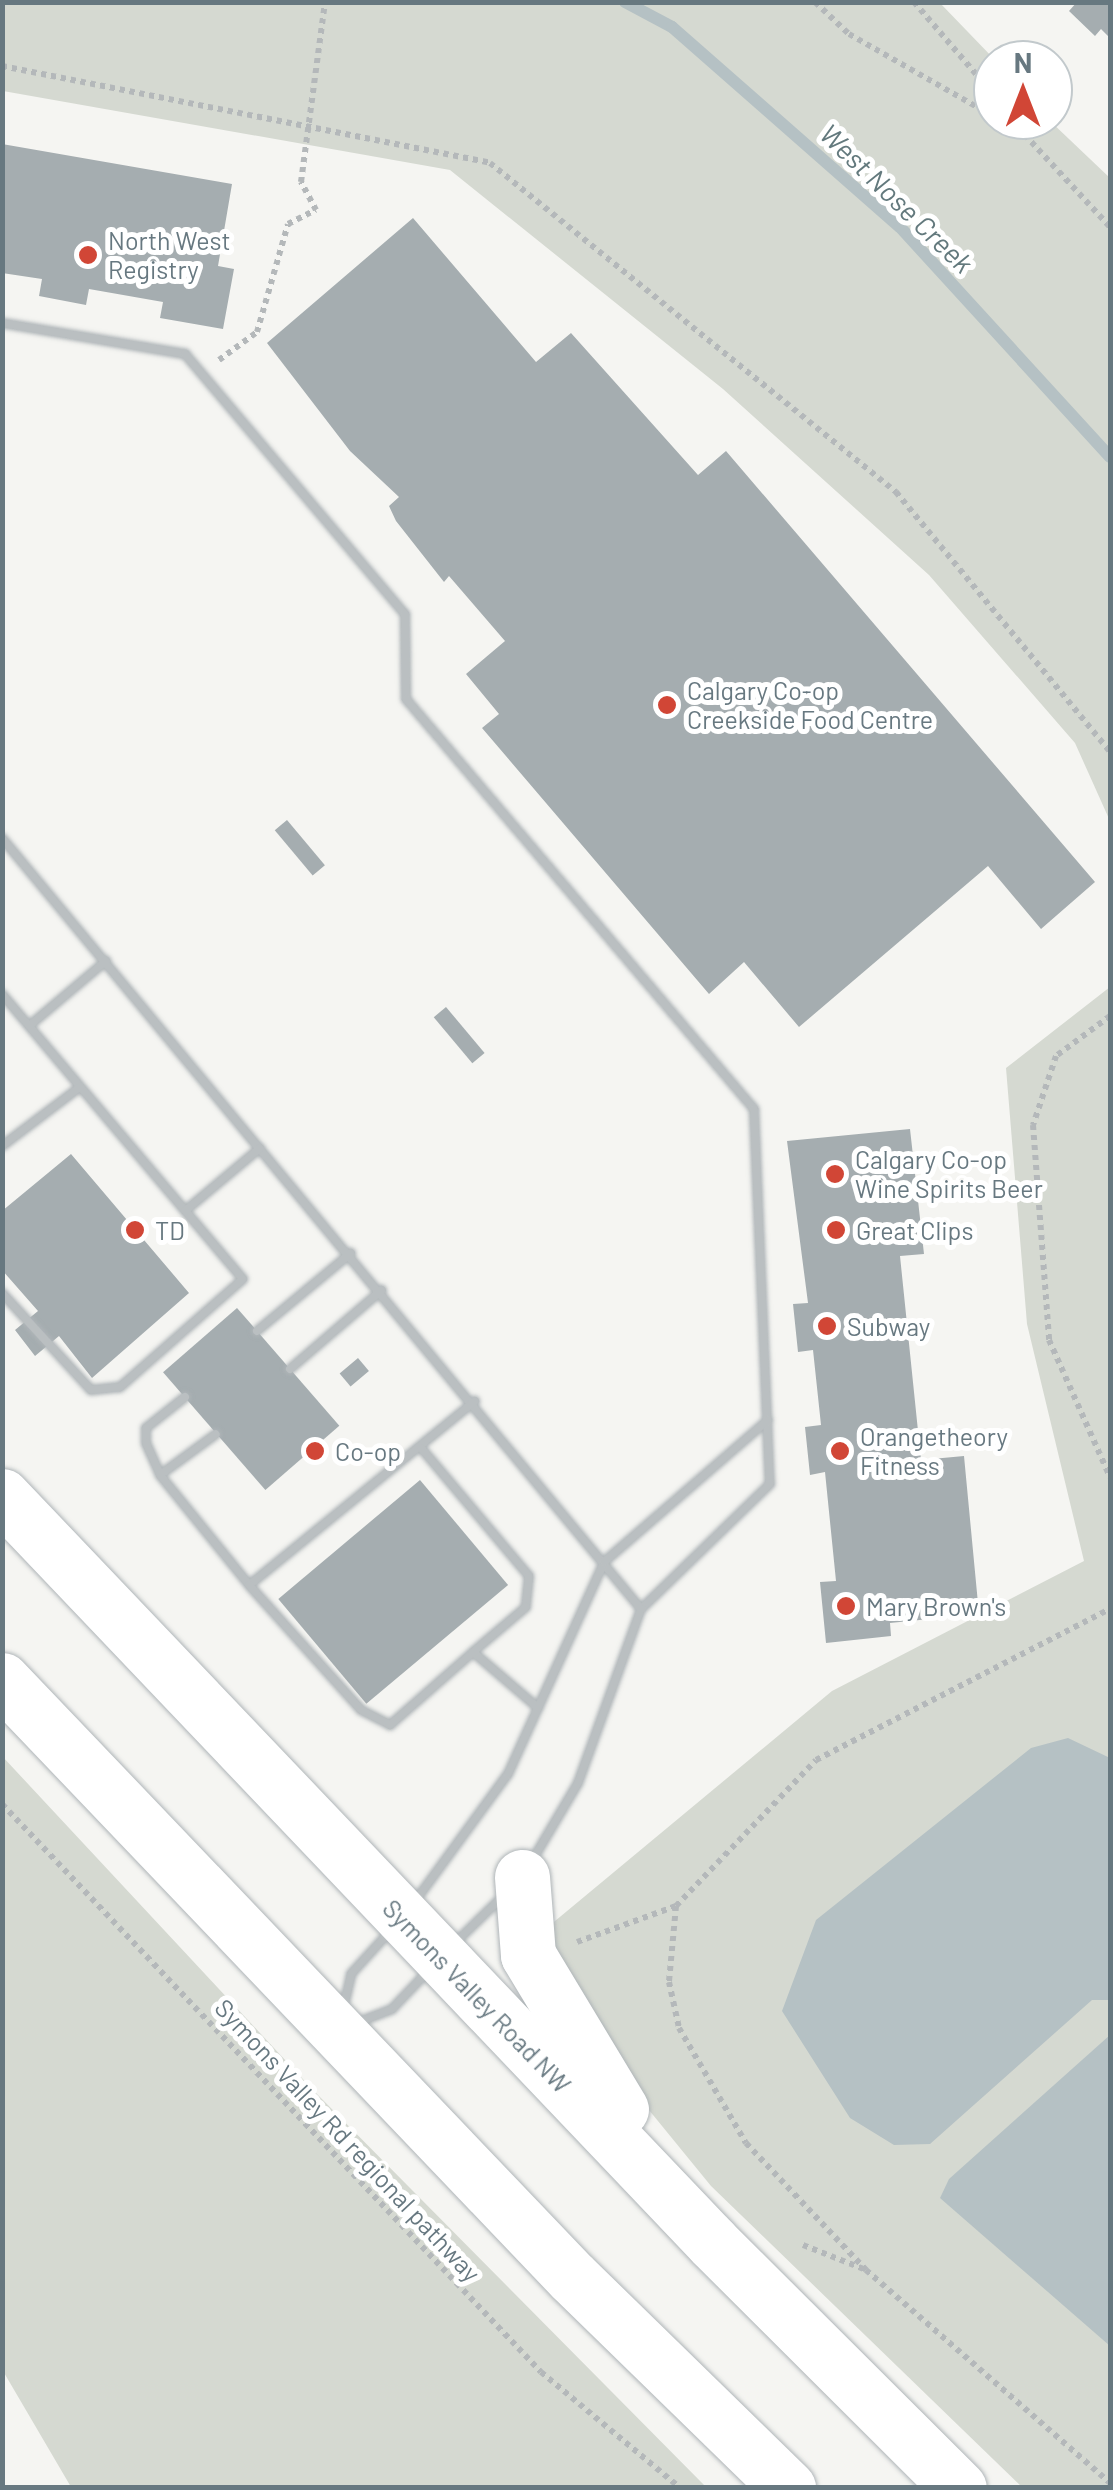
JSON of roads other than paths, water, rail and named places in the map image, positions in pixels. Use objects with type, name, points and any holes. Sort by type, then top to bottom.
[{"type":"main road","name":"Symons Valley Road NW","points":[[2,1496],[713,2243],[959,2488]]},
{"type":"main road","points":[[2,1680],[338,2030],[788,2488]]},
{"type":"main road","points":[[522,1877],[528,1955],[560,2017],[713,2243]]},
{"type":"lane","points":[[2,323],[184,354],[405,614],[406,699],[754,1109],[770,1484],[641,1609],[578,1783],[522,1877],[392,2010],[338,2030]]},
{"type":"lane","points":[[2,838],[475,1401],[641,1609]]},
{"type":"lane","points":[[29,1026],[106,961]]},
{"type":"lane","points":[[2,1293],[91,1390],[120,1387],[243,1280],[4,1001]]},
{"type":"lane","points":[[2,1146],[80,1087]]},
{"type":"lane","points":[[186,1211],[260,1148]]},
{"type":"lane","points":[[257,1331],[351,1253]]},
{"type":"lane","points":[[290,1368],[382,1290]]},
{"type":"lane","points":[[185,1397],[146,1428],[160,1474],[248,1585],[361,1710],[390,1725],[526,1606],[529,1576],[422,1449]]},
{"type":"lane","points":[[248,1585],[422,1449],[475,1401]]},
{"type":"lane","points":[[338,2030],[351,1974],[402,1918],[508,1774],[604,1562],[768,1420]]},
{"type":"lane","points":[[160,1474],[216,1434]]},
{"type":"lane","points":[[473,1652],[538,1708]]},
{"type":"waterway","name":"West Nose Creek","points":[[625,2],[672,27],[900,227],[1110,457]]},
{"type":"place","name":"North West Registry","points":[[88,255]]},
{"type":"place","name":"Calgary Co-op Creekside Food Centre","points":[[667,705]]},
{"type":"place","name":"Calgary Co-op Wine Spirits Beer","points":[[835,1174]]},
{"type":"place","name":"TD","points":[[135,1230]]},
{"type":"place","name":"Great Clips","points":[[836,1230]]},
{"type":"place","name":"Subway","points":[[827,1326]]},
{"type":"place","name":"Co-op","points":[[315,1451]]},
{"type":"place","name":"Orangetheory Fitness","points":[[840,1451]]},
{"type":"place","name":"Mary Brown's","points":[[846,1606]]}]
